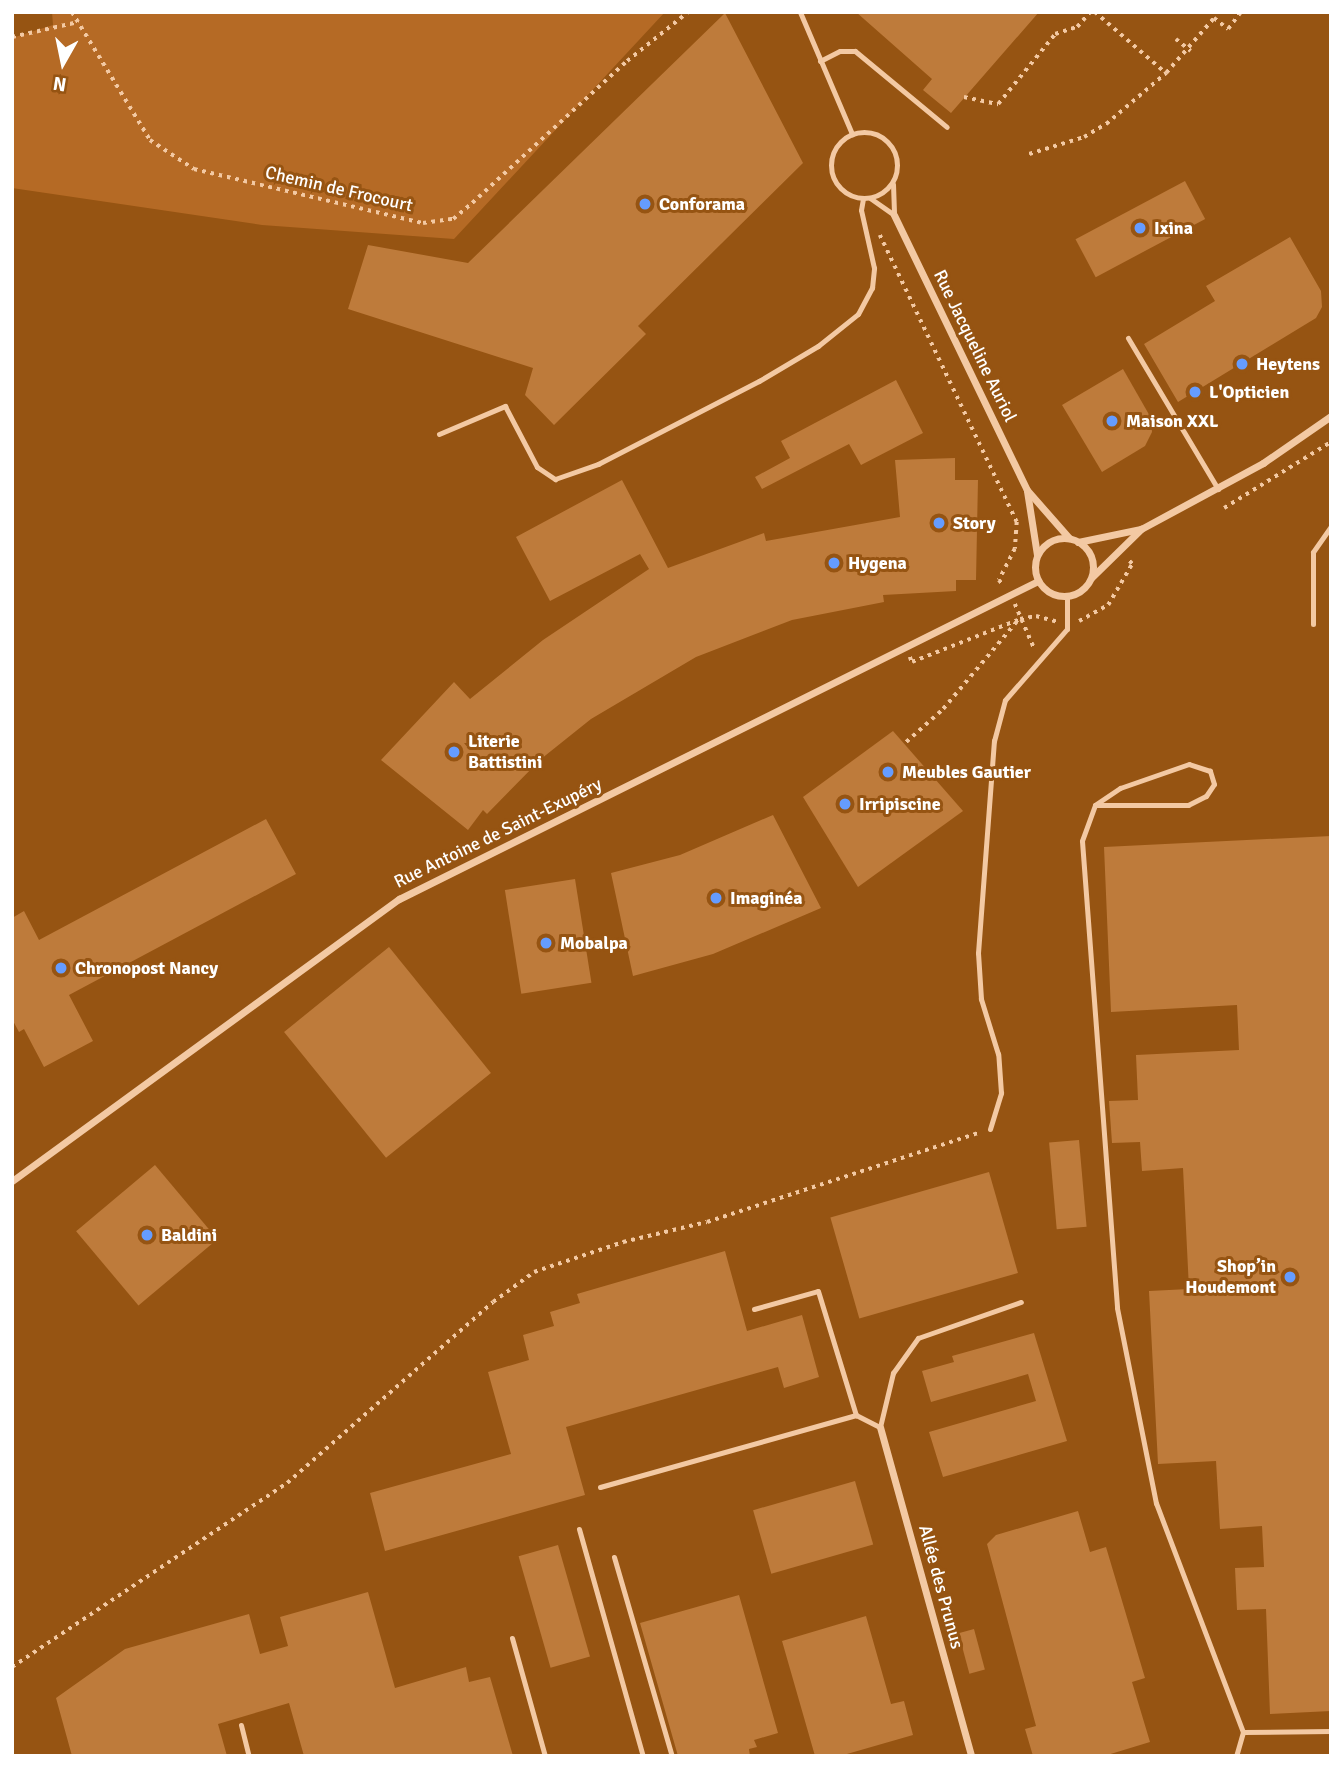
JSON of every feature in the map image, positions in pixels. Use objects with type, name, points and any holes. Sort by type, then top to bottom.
[{"type":"street","name":"Rue Jacqueline Auriol","points":[[894,215],[1027,490],[1069,538]]},
{"type":"street","points":[[1079,542],[1141,529],[1218,489],[1331,416]]},
{"type":"street","name":"Rue Jacqueline Auriol","points":[[1027,490],[1037,557]]},
{"type":"street","points":[[1092,577],[1092,557],[1079,542],[1069,538],[1048,543],[1037,557],[1038,580],[1049,592],[1067,597],[1083,590],[1092,577],[1141,529]]},
{"type":"street","name":"Rue Antoine de Saint-Exupéry","points":[[12,1181],[399,899],[906,649],[1038,580]]},
{"type":"street","name":"Allée des Prunus","points":[[880,1427],[971,1756]]},
{"type":"lane","points":[[800,12],[852,134]]},
{"type":"lane","points":[[820,61],[840,51],[855,51],[947,127]]},
{"type":"lane","points":[[871,132],[888,141],[898,166],[892,184],[894,215],[867,198],[842,189],[831,171],[833,152],[852,134],[871,132]]},
{"type":"lane","points":[[867,198],[892,184]]},
{"type":"lane","points":[[439,433],[505,406],[546,476],[568,477],[598,464],[798,359],[859,314],[872,288],[874,268],[863,220],[867,198]]},
{"type":"lane","points":[[1128,338],[1218,489]]},
{"type":"lane","points":[[1313,624],[1313,552],[1331,526]]},
{"type":"lane","points":[[990,1129],[999,1109],[1000,1071],[981,999],[978,953],[995,741],[1004,700],[1062,636],[1068,622],[1067,597]]},
{"type":"lane","points":[[1095,805],[1188,805],[1206,796],[1214,784],[1210,771],[1189,764],[1120,788],[1095,805],[1082,841],[1117,1308],[1156,1503],[1243,1732],[1236,1756]]},
{"type":"lane","points":[[754,1309],[818,1291],[856,1415]]},
{"type":"lane","points":[[600,1488],[856,1415],[880,1427],[893,1373],[918,1338],[1021,1302]]},
{"type":"lane","points":[[579,1529],[643,1756]]},
{"type":"lane","points":[[614,1557],[672,1756]]},
{"type":"lane","points":[[512,1638],[545,1756]]},
{"type":"lane","points":[[241,1725],[249,1756]]},
{"type":"lane","points":[[1243,1732],[1331,1731]]},
{"type":"path","name":"Chemin de Frocourt","points":[[72,12],[150,140],[194,169],[423,223],[453,219],[627,61],[688,12]]},
{"type":"path","points":[[964,97],[998,104],[1055,34],[1077,27],[1093,12],[1166,73]]},
{"type":"path","points":[[1029,154],[1068,142],[1125,112],[1142,91],[1156,82],[1189,50],[1214,18],[1228,29],[1241,12]]},
{"type":"path","points":[[12,37],[78,22]]},
{"type":"path","points":[[1231,24],[1237,30]]},
{"type":"path","points":[[1176,39],[1189,50]]},
{"type":"path","points":[[863,220],[877,228],[1001,482],[1017,522],[1015,549],[999,580],[1012,594],[1020,619],[1040,659]]},
{"type":"path","points":[[1224,508],[1331,442]]},
{"type":"path","points":[[906,649],[912,662],[1020,619],[1036,616],[1068,622],[1094,617],[1108,606],[1132,564],[1119,550]]},
{"type":"path","points":[[906,742],[943,709],[1020,619]]},
{"type":"path","points":[[12,1667],[287,1483],[493,1302],[534,1272],[623,1242],[708,1222],[990,1129]]},
{"type":"shaded area","points":[[52,12],[665,12],[454,239],[262,225],[12,188],[12,38],[53,25]]},
{"type":"building","points":[[856,12],[1039,12],[951,113],[923,90],[932,79]]},
{"type":"building","name":"Conforama","points":[[725,13],[803,163],[638,326],[646,334],[554,425],[525,395],[533,368],[348,309],[368,245],[468,263]]},
{"type":"building","name":"Ixina","points":[[1185,181],[1205,219],[1096,277],[1076,239]]},
{"type":"building","points":[[1290,237],[1321,291],[1322,307],[1316,318],[1178,402],[1144,344],[1215,301],[1206,286]]},
{"type":"building","name":"Maison XXL","points":[[1123,369],[1151,418],[1152,432],[1145,446],[1102,472],[1062,405]]},
{"type":"building","points":[[896,380],[923,433],[861,465],[849,444],[762,489],[755,477],[790,458],[781,441]]},
{"type":"building","points":[[955,458],[955,480],[978,480],[976,580],[956,580],[956,591],[883,595],[884,602],[792,620],[696,657],[591,719],[541,759],[487,814],[483,810],[468,830],[381,760],[454,682],[470,699],[543,640],[649,569],[640,554],[550,601],[516,537],[622,480],[668,568],[764,533],[766,541],[900,517],[895,460]]},
{"type":"building","points":[[893,731],[963,811],[858,887],[803,797]]},
{"type":"building","name":"Imaginéa","points":[[773,815],[821,908],[713,954],[633,976],[611,873],[680,855]]},
{"type":"building","name":"Chronopost Nancy","points":[[266,819],[296,874],[69,995],[93,1041],[44,1067],[24,1029],[19,1032],[12,1019],[12,918],[24,911],[39,940]]},
{"type":"building","name":"Shop’in Houdemont","points":[[1331,836],[1331,1711],[1270,1714],[1266,1609],[1237,1610],[1235,1568],[1264,1567],[1262,1526],[1220,1529],[1216,1461],[1158,1464],[1149,1291],[1189,1289],[1183,1168],[1142,1171],[1140,1142],[1112,1143],[1109,1101],[1138,1100],[1136,1055],[1239,1050],[1237,1005],[1111,1012],[1104,847]]},
{"type":"building","name":"Mobalpa","points":[[575,879],[591,983],[521,994],[505,890]]},
{"type":"building","points":[[389,947],[491,1073],[386,1158],[284,1032]]},
{"type":"building","points":[[1079,1140],[1087,1227],[1057,1229],[1049,1143]]},
{"type":"building","name":"Baldini","points":[[155,1165],[217,1239],[138,1306],[76,1231]]},
{"type":"building","points":[[989,1172],[1018,1273],[859,1318],[830,1217]]},
{"type":"building","points":[[725,1251],[747,1331],[802,1315],[819,1377],[784,1388],[778,1367],[566,1427],[585,1495],[385,1551],[370,1493],[511,1454],[488,1372],[529,1360],[523,1335],[554,1326],[550,1312],[580,1303],[577,1294]]},
{"type":"building","points":[[1034,1333],[1067,1441],[943,1477],[929,1432],[1036,1401],[1028,1374],[931,1402],[922,1371],[954,1362],[952,1356]]},
{"type":"building","points":[[855,1481],[873,1544],[771,1574],[753,1510]]},
{"type":"building","points":[[1078,1511],[1090,1552],[1106,1547],[1145,1678],[1132,1682],[1150,1742],[1104,1756],[1033,1756],[1025,1729],[1036,1726],[987,1544],[996,1535]]},
{"type":"building","points":[[558,1545],[590,1657],[551,1668],[519,1556]]},
{"type":"building","points":[[368,1592],[395,1688],[466,1667],[469,1682],[490,1677],[513,1756],[304,1756],[289,1703],[218,1724],[227,1756],[72,1756],[56,1698],[125,1649],[249,1614],[260,1654],[288,1646],[280,1617]]},
{"type":"building","points":[[739,1595],[778,1733],[754,1740],[757,1747],[749,1749],[750,1756],[678,1756],[640,1623]]},
{"type":"building","points":[[866,1616],[891,1704],[904,1701],[913,1735],[840,1756],[815,1756],[782,1641]]},
{"type":"building","points":[[974,1629],[985,1670],[969,1674],[959,1633]]},
{"type":"place","name":"Conforama","points":[[645,204]]},
{"type":"place","name":"Ixina","points":[[1140,228]]},
{"type":"place","name":"Heytens","points":[[1242,364]]},
{"type":"place","name":"L'Opticien","points":[[1195,392]]},
{"type":"place","name":"Maison XXL","points":[[1112,421]]},
{"type":"place","name":"Story","points":[[939,523]]},
{"type":"place","name":"Hygena","points":[[834,563]]},
{"type":"place","name":"Literie Battistini","points":[[454,752]]},
{"type":"place","name":"Meubles Gautier","points":[[888,772]]},
{"type":"place","name":"Irripiscine","points":[[845,804]]},
{"type":"place","name":"Imaginéa","points":[[716,898]]},
{"type":"place","name":"Mobalpa","points":[[546,943]]},
{"type":"place","name":"Chronopost Nancy","points":[[61,968]]},
{"type":"place","name":"Baldini","points":[[147,1235]]},
{"type":"place","name":"Shop’in Houdemont","points":[[1290,1277]]}]
